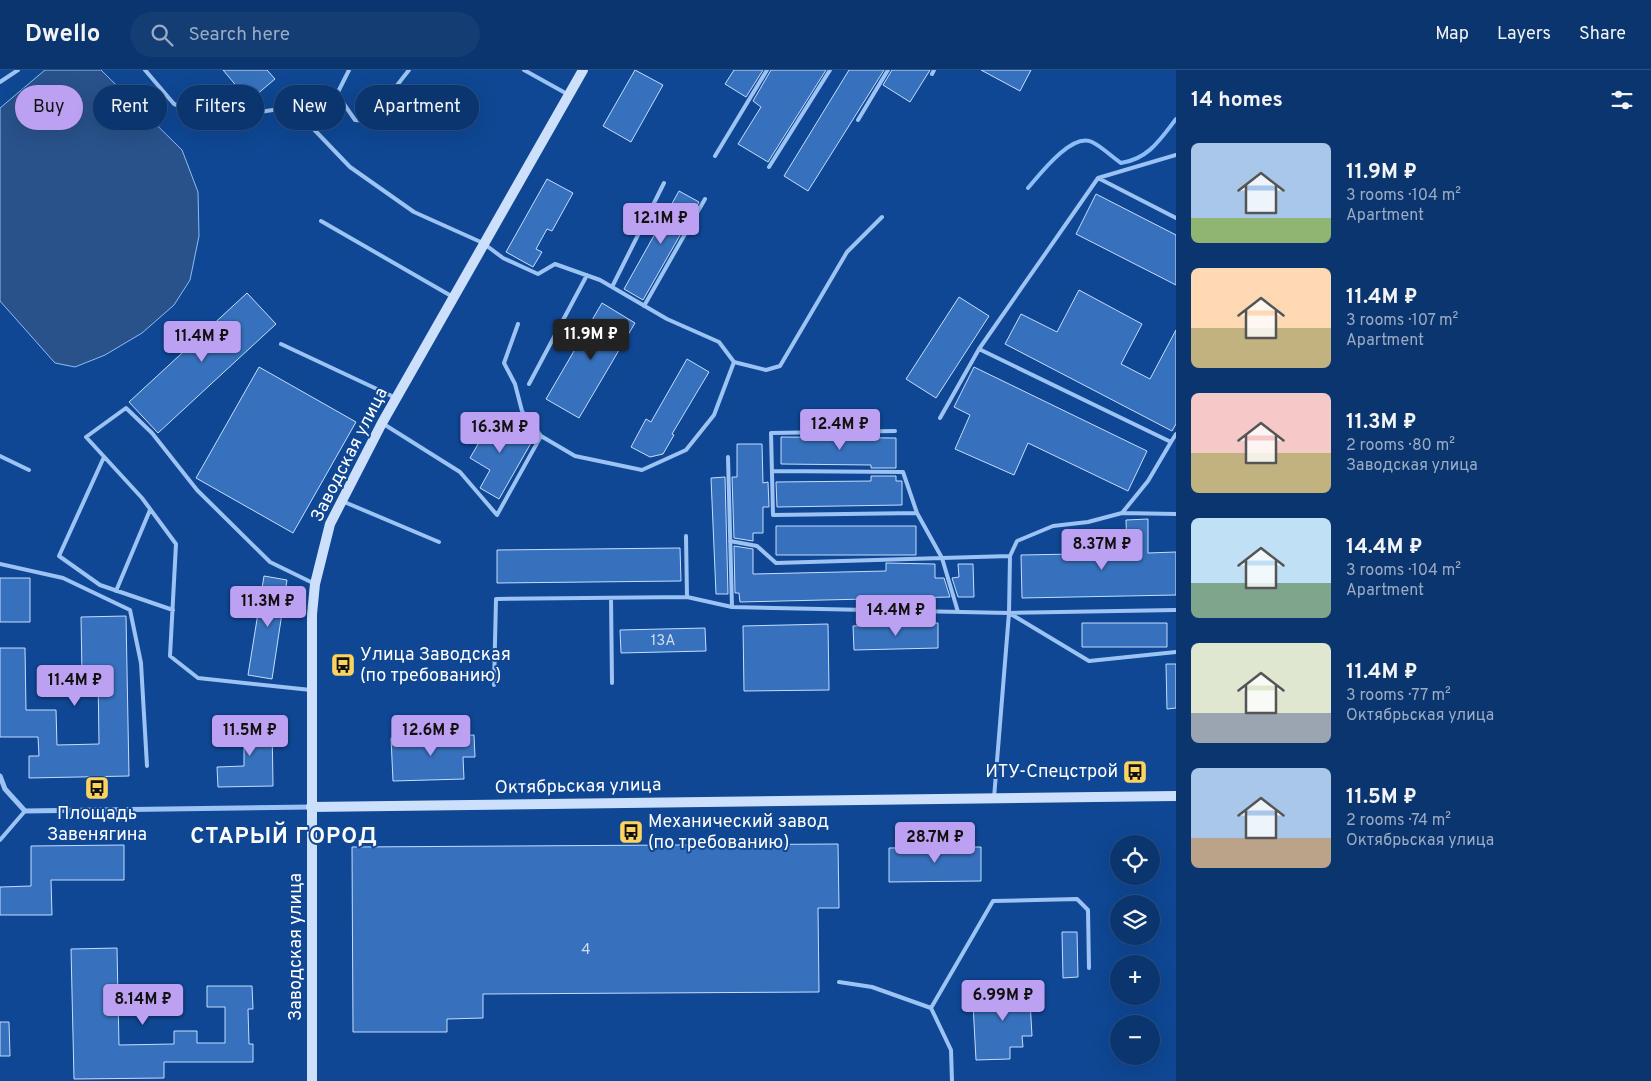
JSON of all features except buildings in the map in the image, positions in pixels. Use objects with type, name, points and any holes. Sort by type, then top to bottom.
[{"type":"street","name":"Заводская улица","points":[[312,1081],[312,614],[315,584],[330,524],[382,423],[583,70]]},
{"type":"street","points":[[0,776],[5,789],[25,811]]},
{"type":"street","name":"Октябрьская улица","points":[[25,811],[1176,796]]},
{"type":"lane","points":[[0,82],[18,70]]},
{"type":"lane","points":[[145,70],[174,104],[216,119],[284,108],[303,118],[350,167],[414,212],[483,243],[503,258],[538,274],[555,264],[587,275],[612,287],[667,319],[719,342],[734,362],[766,370],[780,366],[846,252],[882,218]]},
{"type":"lane","points":[[349,70],[337,94],[356,120],[369,121],[408,70]]},
{"type":"lane","points":[[524,70],[569,94]]},
{"type":"lane","points":[[714,156],[767,70]]},
{"type":"lane","points":[[769,168],[830,70]]},
{"type":"lane","points":[[858,120],[888,70]]},
{"type":"lane","points":[[940,418],[978,349],[1098,178],[1176,155]]},
{"type":"lane","points":[[1098,178],[1176,218]]},
{"type":"lane","points":[[612,287],[664,183]]},
{"type":"lane","points":[[644,306],[705,199]]},
{"type":"lane","points":[[321,221],[453,297]]},
{"type":"lane","points":[[529,384],[587,275]]},
{"type":"lane","points":[[518,324],[504,363],[515,384],[522,412],[541,436],[575,456],[642,470],[686,450],[714,415],[734,362]]},
{"type":"lane","points":[[281,344],[396,398]]},
{"type":"lane","points":[[978,349],[1171,442]]},
{"type":"lane","points":[[311,690],[198,678],[170,656],[176,544],[150,510],[86,437],[126,408],[152,433],[197,490],[270,562],[315,584]]},
{"type":"lane","points":[[382,423],[460,472],[497,516],[541,436]]},
{"type":"lane","points":[[896,431],[771,433],[773,515],[917,513]]},
{"type":"lane","points":[[1122,513],[1148,481],[1176,434]]},
{"type":"lane","points":[[0,456],[28,470]]},
{"type":"lane","points":[[728,456],[732,607]]},
{"type":"lane","points":[[104,458],[59,556],[100,585],[173,610]]},
{"type":"lane","points":[[772,471],[903,472],[917,513],[942,558],[958,612]]},
{"type":"lane","points":[[342,501],[439,542]]},
{"type":"lane","points":[[116,591],[150,510]]},
{"type":"lane","points":[[994,798],[1009,613],[1010,556],[1017,541],[1053,526],[1088,522],[1122,513],[1176,515]]},
{"type":"lane","points":[[686,536],[687,597]]},
{"type":"lane","points":[[730,541],[756,546],[776,562],[1010,556]]},
{"type":"lane","points":[[0,564],[63,578],[130,610],[141,663],[147,766]]},
{"type":"lane","points":[[494,685],[496,599],[687,597],[732,607],[1009,613],[1176,610]]},
{"type":"lane","points":[[611,598],[612,682]]},
{"type":"lane","points":[[1009,613],[1089,661],[1176,652]]},
{"type":"lane","points":[[0,840],[25,811]]},
{"type":"lane","points":[[931,1008],[993,901],[1077,899],[1088,910],[1089,968]]},
{"type":"lane","points":[[839,982],[872,986],[931,1008],[951,1050],[952,1081]]},
{"type":"water","points":[[45,70],[101,70],[116,85],[93,85],[93,130],[162,130],[182,150],[198,192],[199,236],[190,280],[174,305],[142,333],[105,355],[75,367],[55,363],[0,301],[0,108],[15,95],[15,130],[83,130],[83,85],[27,85]]},
{"type":"waterway","points":[[1028,188],[1057,156],[1075,143],[1092,142],[1121,163],[1130,161],[1153,147],[1176,119]]},
{"type":"place","name":"Улица Заводская (по требованию)","points":[[343,665]]},
{"type":"place","name":"ИТУ-Спецстрой","points":[[1135,772]]},
{"type":"place","name":"Площадь Завенягина","points":[[97,788]]},
{"type":"place","name":"Механический завод (по требованию)","points":[[631,832]]},
{"type":"district","name":"СТАРЫЙ ГОРОД","points":[[284,837]]}]
